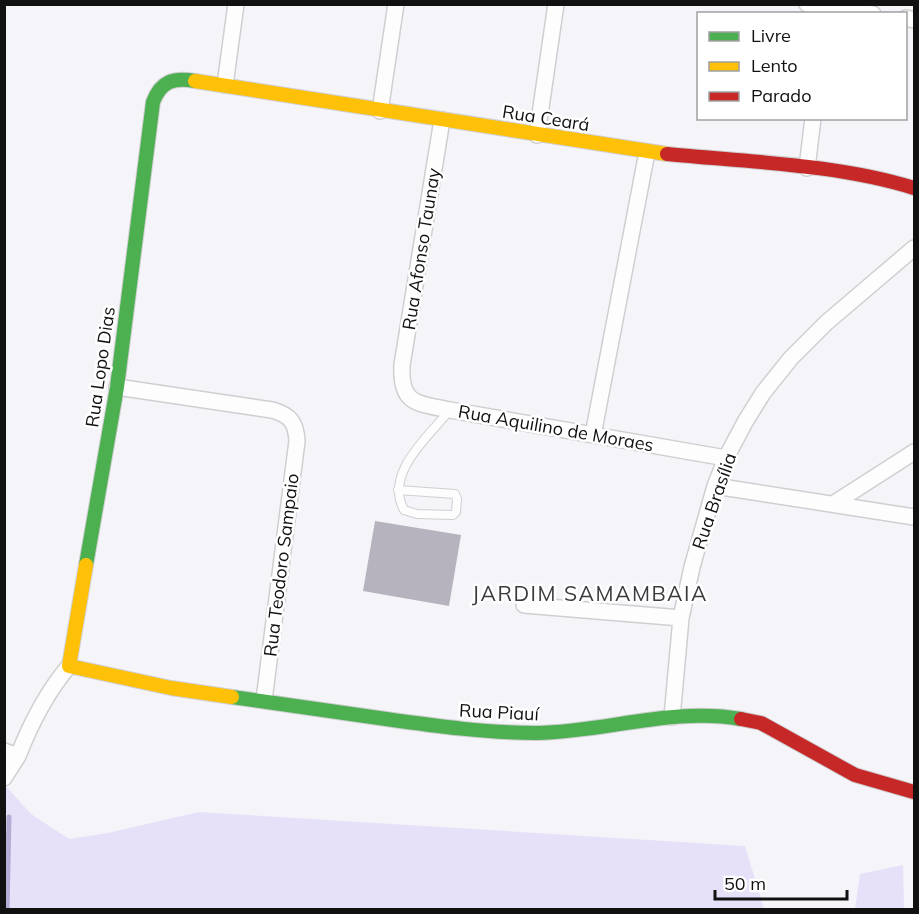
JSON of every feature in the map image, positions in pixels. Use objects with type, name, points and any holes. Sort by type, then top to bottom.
[{"type":"street","points":[[225,85],[236,4]]},
{"type":"street","points":[[380,111],[396,4]]},
{"type":"street","points":[[537,135],[556,4]]},
{"type":"street","points":[[807,4],[858,12]]},
{"type":"street","name":"Rua Ceará","points":[[172,79],[184,78],[647,152],[807,168],[885,179],[915,188]]},
{"type":"street","name":"Rua Lopo Dias","points":[[69,666],[117,387],[153,102],[157,90],[163,83],[172,79]]},
{"type":"street","name":"Rua Afonso Taunay","points":[[401,378],[442,120]]},
{"type":"street","points":[[807,168],[813,120]]},
{"type":"street","points":[[593,435],[647,152]]},
{"type":"street","name":"Rua Brasília","points":[[672,717],[681,618],[692,567],[715,486],[726,458],[745,422],[791,358],[826,323],[915,248]]},
{"type":"street","name":"Rua Aquilino de Moraes","points":[[401,378],[408,398],[420,403],[726,458]]},
{"type":"street","name":"Rua Teodoro Sampaio","points":[[117,387],[273,410],[289,417],[296,430],[297,441],[264,700]]},
{"type":"street","points":[[834,504],[915,452]]},
{"type":"street","points":[[715,486],[915,517]]},
{"type":"street","points":[[524,605],[681,618]]},
{"type":"street","points":[[4,778],[11,754],[56,681],[69,666]]},
{"type":"street","name":"Rua Piauí","points":[[69,666],[171,688],[415,723],[506,733],[584,730],[672,717],[729,717],[761,723],[855,775],[915,792]]},
{"type":"lane","points":[[399,490],[455,495],[456,512],[453,515],[417,514],[404,510],[399,502],[399,490],[404,467],[450,410]]},
{"type":"shaded area","points":[[4,784],[31,814],[69,839],[108,833],[199,812],[745,846],[764,909],[5,909]]},
{"type":"shaded area","points":[[903,865],[904,909],[855,909],[860,874]]},
{"type":"building","points":[[375,521],[461,535],[449,606],[363,591]]},
{"type":"waterway","points":[[7,910],[9,817]]},
{"type":"traffic: fast","points":[[86,565],[117,387],[153,102],[160,89],[169,82],[195,81]]},
{"type":"traffic: fast","points":[[232,697],[443,727],[518,733],[562,732],[690,716],[741,719]]},
{"type":"traffic: slow","points":[[195,81],[667,154]]},
{"type":"traffic: slow","points":[[86,565],[69,666],[171,688],[232,697]]},
{"type":"traffic: jam","points":[[667,154],[823,169],[885,180],[914,188]]},
{"type":"traffic: jam","points":[[741,719],[761,723],[855,775],[914,792]]},
{"type":"district","name":"JARDIM SAMAMBAIA","points":[[590,593]]}]
